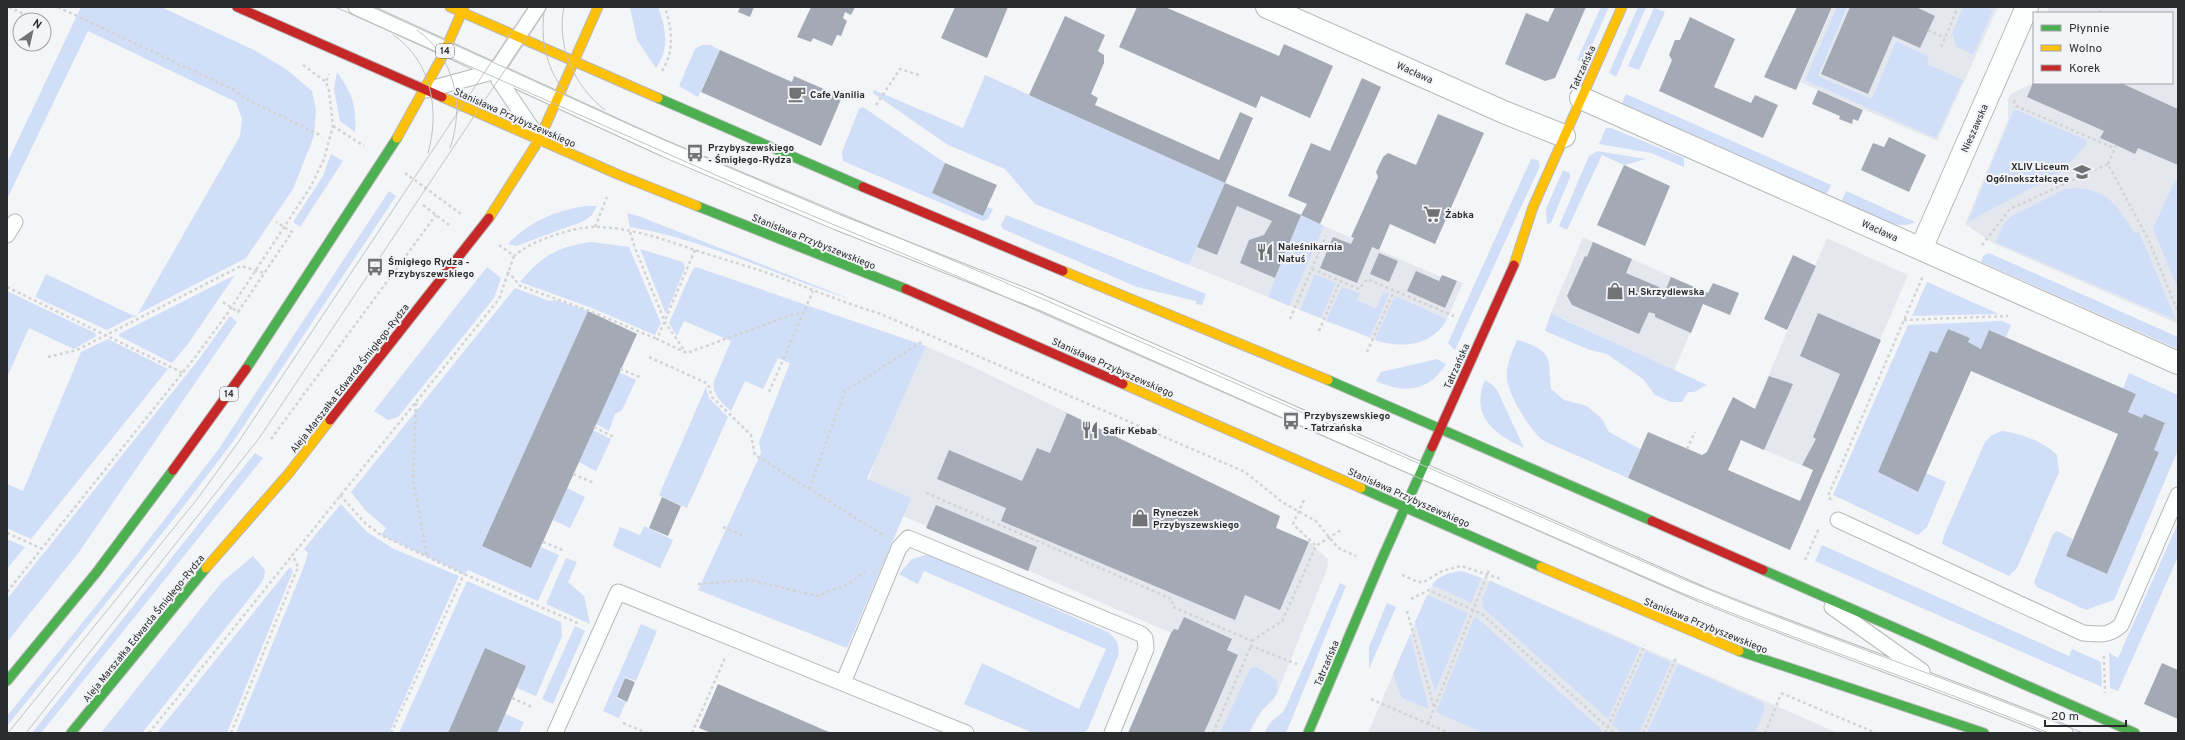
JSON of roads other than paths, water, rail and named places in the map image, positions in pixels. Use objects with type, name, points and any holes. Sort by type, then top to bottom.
[{"type":"main road","name":"Stanisława Przybyszewskiego","points":[[237,7],[640,183],[937,302],[1733,649],[1984,733]]},
{"type":"main road","points":[[450,7],[463,10],[518,36],[946,223],[1370,396],[2135,733]]},
{"type":"main road","name":"Aleja Marszałka Edwarda Śmigłego-Rydza","points":[[71,733],[182,595],[289,473],[484,225],[514,182],[539,140],[598,7]]},
{"type":"main road","name":"Tatrzańska","points":[[1308,733],[1405,507],[1514,266],[1533,207],[1622,7]]},
{"type":"main road","name":"14","points":[[7,681],[96,573],[215,414],[376,173],[426,90],[463,10]]},
{"type":"street","name":"Wacława","points":[[1267,7],[1506,113],[1564,136]]},
{"type":"street","name":"Nieszawska","points":[[1921,249],[2028,7]]},
{"type":"street","name":"Wacława","points":[[1581,98],[2178,363]]},
{"type":"lane","points":[[356,7],[496,70],[665,149],[837,222],[1040,302],[1320,424],[1421,471],[1701,594],[2065,733]]},
{"type":"lane","points":[[426,90],[496,70],[538,7]]},
{"type":"lane","points":[[496,70],[539,140]]},
{"type":"lane","points":[[1838,520],[2083,632],[2103,635],[2114,632],[2121,625],[2178,495]]},
{"type":"lane","points":[[843,683],[900,546],[908,538],[1141,634],[1147,643],[1146,649],[1112,733]]},
{"type":"lane","points":[[1795,584],[1830,605],[1892,651],[1945,686]]},
{"type":"lane","points":[[555,733],[618,592],[966,733]]},
{"type":"tram line","points":[[335,7],[734,183],[978,285],[1677,591],[1769,628],[2049,733]]},
{"type":"tram line","points":[[372,7],[637,128],[995,278],[1683,579],[1782,619],[2083,733]]},
{"type":"tram line","points":[[8,733],[198,498],[239,441],[528,7]]},
{"type":"tram line","points":[[26,733],[260,437],[547,7]]},
{"type":"tram line","points":[[564,7],[562,22],[563,36],[565,50],[570,64],[584,89],[605,110]]},
{"type":"tram line","points":[[544,13],[543,35],[547,57],[555,77],[567,95]]},
{"type":"tram line","points":[[417,30],[430,41],[440,54],[448,68],[453,84],[457,116],[450,148]]},
{"type":"tram line","points":[[393,35],[417,58],[430,88],[433,121],[432,137],[428,153]]},
{"type":"place","name":"Cafe Vanilia","points":[[797,94]]},
{"type":"place","name":"Przybyszewskiego - Śmigłego-Rydza","points":[[695,153]]},
{"type":"place","name":"XLIV Liceum Ogólnokształcące","points":[[2082,172]]},
{"type":"place","name":"Żabka","points":[[1432,214]]},
{"type":"place","name":"Naleśnikarnia Natuś","points":[[1265,252]]},
{"type":"place","name":"Śmigłego Rydza - Przybyszewskiego","points":[[375,267]]},
{"type":"place","name":"H. Skrzydlewska","points":[[1615,291]]},
{"type":"place","name":"Przybyszewskiego - Tatrzańska","points":[[1291,421]]},
{"type":"place","name":"Safir Kebab","points":[[1090,430]]},
{"type":"place","name":"Ryneczek Przybyszewskiego","points":[[1140,518]]}]
